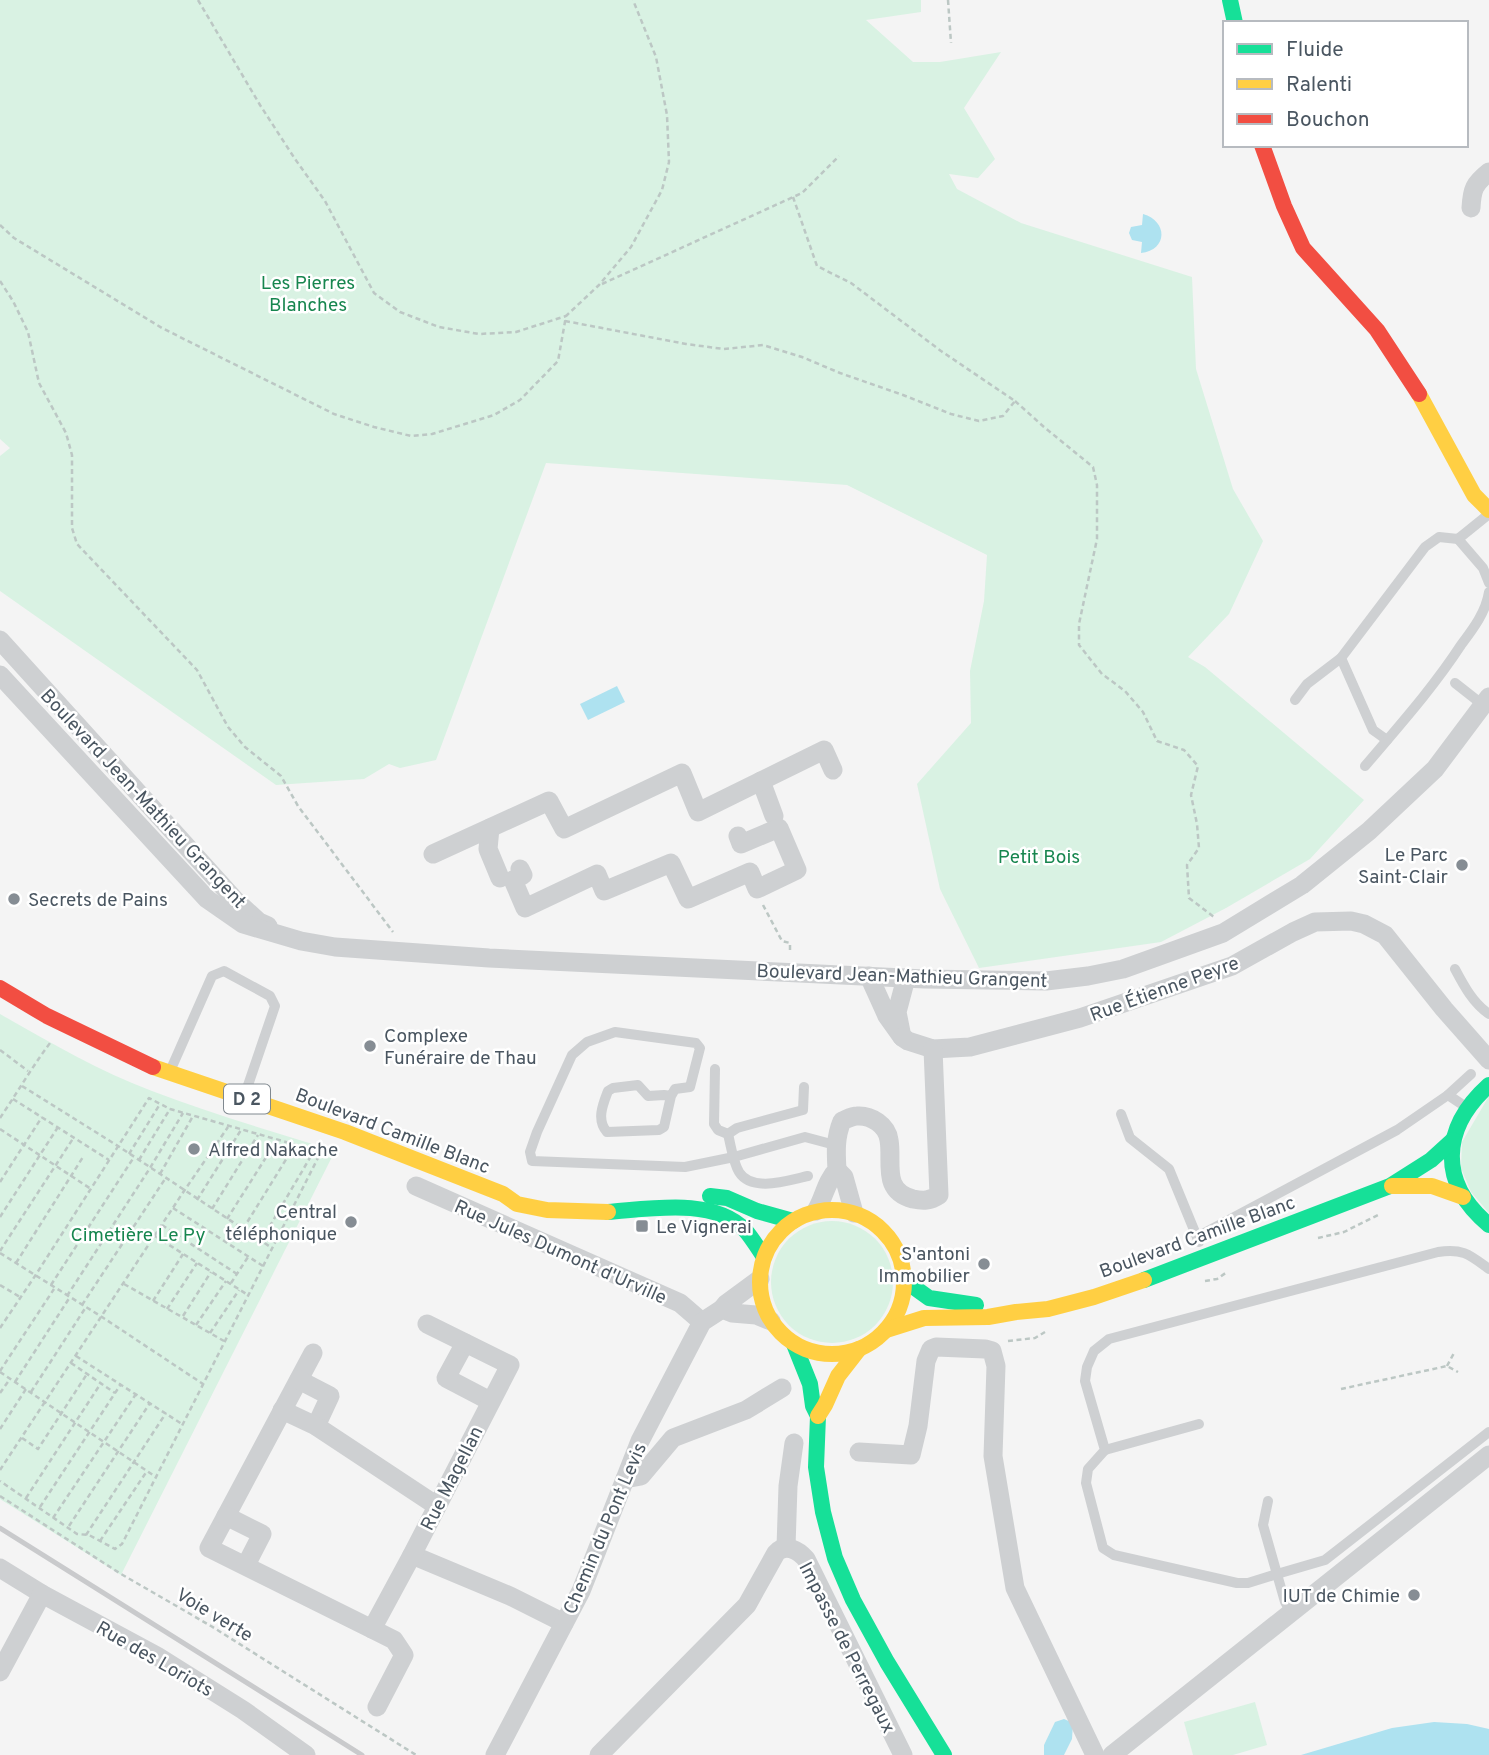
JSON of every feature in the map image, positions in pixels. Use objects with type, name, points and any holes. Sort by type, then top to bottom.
[{"type":"main road","points":[[1230,0],[1235,21]]},
{"type":"main road","points":[[1263,147],[1303,248],[1377,330],[1417,390],[1474,495],[1489,512]]},
{"type":"main road","name":"Boulevard Camille Blanc","points":[[0,988],[47,1016],[132,1058],[345,1132],[503,1194],[517,1204],[547,1210],[599,1213],[698,1209],[725,1215],[745,1230],[764,1257]]},
{"type":"main road","points":[[1489,1085],[1466,1107],[1453,1140],[1452,1159],[1455,1179],[1463,1197],[1474,1213],[1489,1226]]},
{"type":"main road","name":"Boulevard Camille Blanc","points":[[886,1330],[924,1318],[988,1317],[1048,1309],[1128,1286],[1390,1186],[1431,1160],[1453,1140]]},
{"type":"main road","name":"Boulevard Camille Blanc","points":[[1390,1186],[1432,1186],[1463,1197]]},
{"type":"main road","name":"Boulevard Camille Blanc","points":[[503,1194],[519,1190],[547,1195],[696,1194],[727,1198],[757,1211],[793,1221]]},
{"type":"main road","points":[[816,1211],[854,1213],[874,1223],[890,1239],[900,1258],[904,1280],[902,1298],[896,1315],[886,1330],[873,1341],[859,1349],[838,1354],[815,1353],[794,1344],[781,1334],[771,1321],[762,1301],[760,1279],[764,1257],[775,1237],[793,1221],[816,1211]]},
{"type":"main road","name":"Boulevard Camille Blanc","points":[[904,1280],[929,1298],[1016,1312]]},
{"type":"main road","points":[[794,1344],[810,1384],[813,1406],[818,1416],[816,1466],[823,1512],[835,1558],[853,1600],[887,1662],[944,1755]]},
{"type":"main road","points":[[818,1416],[825,1407],[833,1385],[859,1349]]},
{"type":"street","points":[[1471,208],[1471,193],[1477,181],[1489,172]]},
{"type":"street","name":"Boulevard Jean-Mathieu Grangent","points":[[0,640],[236,901],[259,922],[300,940]]},
{"type":"street","name":"Boulevard Jean-Mathieu Grangent","points":[[0,675],[207,899],[243,924],[335,947],[517,959],[906,978],[1046,981],[1123,969],[1223,933],[1302,885],[1370,831],[1435,769],[1486,701]]},
{"type":"street","points":[[433,854],[549,801],[564,829],[682,773],[698,812],[824,750],[833,770]]},
{"type":"street","points":[[761,781],[774,816]]},
{"type":"street","points":[[490,828],[488,849],[499,878]]},
{"type":"street","points":[[520,869],[523,875],[513,880],[525,908],[597,874],[604,891],[671,863],[688,899],[750,872],[757,889],[797,870],[779,828],[741,844],[738,836]]},
{"type":"street","name":"Rue Étienne Peyre","points":[[902,1037],[933,1049],[970,1047],[1080,1018],[1232,966],[1315,922],[1343,921],[1364,925],[1385,935],[1489,1060]]},
{"type":"street","points":[[869,976],[887,1016],[902,1037]]},
{"type":"street","points":[[902,1037],[897,1012],[906,978]]},
{"type":"street","points":[[816,1211],[823,1200],[830,1177],[836,1170],[835,1145],[842,1121],[855,1115],[881,1124],[889,1139],[890,1170],[894,1186],[908,1198],[918,1200],[930,1200],[939,1195],[933,1049]]},
{"type":"street","points":[[836,1170],[844,1177],[854,1213]]},
{"type":"street","name":"Rue Jules Dumont d'Urville","points":[[416,1186],[680,1303],[702,1322]]},
{"type":"street","name":"Chemin du Pont Levis","points":[[495,1755],[581,1591],[640,1441],[702,1322],[760,1279]]},
{"type":"street","points":[[722,1309],[732,1313],[756,1315],[771,1321]]},
{"type":"street","name":"Rue Magellan","points":[[372,1629],[510,1365],[427,1324]]},
{"type":"street","points":[[465,1343],[446,1378],[490,1401]]},
{"type":"street","points":[[859,1452],[911,1455],[918,1426],[926,1361],[931,1349],[936,1347],[992,1351],[996,1366],[993,1456],[1016,1588],[1095,1755]]},
{"type":"street","points":[[313,1353],[209,1548],[394,1640],[404,1655],[377,1707]]},
{"type":"street","points":[[299,1380],[330,1396],[316,1426]]},
{"type":"street","points":[[625,1479],[640,1476],[673,1438],[746,1410],[782,1388]]},
{"type":"street","points":[[282,1410],[316,1426],[437,1506]]},
{"type":"street","name":"Impasse de Perregaux","points":[[786,1548],[788,1486],[794,1443]]},
{"type":"street","points":[[1112,1755],[1489,1455]]},
{"type":"street","points":[[226,1516],[262,1534],[246,1565]]},
{"type":"street","name":"Impasse de Perregaux","points":[[599,1755],[747,1605],[776,1553],[786,1548],[806,1559],[903,1755]]},
{"type":"street","points":[[412,1555],[510,1596],[564,1623]]},
{"type":"street","name":"Rue des Loriots","points":[[0,1568],[42,1594],[157,1656],[243,1710],[306,1755]]},
{"type":"street","points":[[0,1672],[42,1594]]},
{"type":"lane","points":[[1458,539],[1489,512]]},
{"type":"lane","points":[[1295,700],[1307,684],[1341,657],[1425,547],[1439,537],[1458,539],[1483,568],[1489,583]]},
{"type":"lane","points":[[1365,766],[1442,674],[1478,622],[1488,601],[1489,592]]},
{"type":"lane","points":[[1341,657],[1373,730],[1387,740]]},
{"type":"lane","points":[[1455,683],[1486,701]]},
{"type":"lane","points":[[1455,969],[1467,992],[1489,1014]]},
{"type":"lane","points":[[169,1073],[212,976],[224,971],[270,996],[275,1006],[244,1098]]},
{"type":"lane","points":[[671,1096],[648,1096],[638,1085],[613,1088],[608,1091],[601,1109],[602,1127],[607,1132],[659,1130],[664,1127],[671,1096],[676,1089],[690,1087],[700,1048],[696,1043],[615,1032],[587,1042],[572,1055],[537,1132],[530,1152],[532,1161],[685,1167],[734,1157],[805,1137],[835,1145]]},
{"type":"lane","points":[[715,1069],[714,1124],[718,1130],[728,1134]]},
{"type":"lane","points":[[1197,1237],[1397,1130],[1448,1095],[1471,1074]]},
{"type":"lane","points":[[728,1134],[737,1128],[803,1110],[804,1087]]},
{"type":"lane","points":[[1448,1095],[1466,1107]]},
{"type":"lane","points":[[1121,1114],[1130,1138],[1169,1169],[1206,1256]]},
{"type":"lane","points":[[728,1134],[740,1174],[752,1182],[767,1185],[808,1176]]},
{"type":"lane","points":[[1105,1450],[1085,1381],[1087,1367],[1094,1351],[1109,1339],[1446,1251],[1466,1252],[1489,1269]]},
{"type":"lane","points":[[1199,1424],[1105,1450],[1088,1469],[1086,1483],[1103,1548],[1114,1555],[1237,1583],[1248,1583],[1325,1560],[1489,1432]]},
{"type":"lane","points":[[1268,1501],[1263,1525],[1285,1602],[1291,1612]]},
{"type":"path","points":[[198,0],[260,105],[326,201],[374,292],[400,312],[439,327],[480,334],[516,332],[566,318],[686,344],[724,349],[763,345],[802,357],[951,414],[979,421],[1003,416],[1015,401]]},
{"type":"path","points":[[0,225],[13,238],[162,328],[334,414],[411,436],[432,434],[494,415],[520,400],[558,360],[566,318],[631,247],[662,190],[669,162],[667,115],[656,57],[633,0]]},
{"type":"path","points":[[948,0],[951,43]]},
{"type":"path","points":[[599,285],[802,193],[839,156]]},
{"type":"path","points":[[793,197],[817,267],[851,283],[941,351],[1015,401],[1094,467],[1097,485],[1097,539],[1079,624],[1079,645],[1102,674],[1125,691],[1143,712],[1157,741],[1184,750],[1198,766],[1192,795],[1199,848],[1187,865],[1189,898],[1231,929]]},
{"type":"path","points":[[0,281],[28,332],[39,383],[65,433],[72,455],[72,528],[77,544],[197,670],[228,727],[244,747],[282,776],[298,806],[407,952]]},
{"type":"path","points":[[764,906],[782,941],[790,943],[790,953]]},
{"type":"path","points":[[0,1118],[50,1043]]},
{"type":"path","points":[[0,1050],[29,1071]]},
{"type":"path","points":[[22,1086],[272,1248]]},
{"type":"path","points":[[0,1328],[149,1098],[170,1109],[321,1152],[122,1544],[115,1549],[86,1535],[77,1534],[0,1481]]},
{"type":"path","points":[[13,1099],[109,1160]]},
{"type":"path","points":[[129,1154],[160,1104]]},
{"type":"path","points":[[138,1160],[170,1109]]},
{"type":"path","points":[[15,1382],[183,1113]]},
{"type":"path","points":[[160,1175],[193,1116]]},
{"type":"path","points":[[0,1182],[42,1117]]},
{"type":"path","points":[[0,1470],[228,1127]]},
{"type":"path","points":[[0,1217],[58,1128]]},
{"type":"path","points":[[0,1129],[91,1189]]},
{"type":"path","points":[[197,1200],[241,1130]]},
{"type":"path","points":[[212,1209],[258,1135]]},
{"type":"path","points":[[74,1138],[0,1252],[203,1384]]},
{"type":"path","points":[[227,1219],[277,1140]]},
{"type":"path","points":[[243,1229],[295,1145]]},
{"type":"path","points":[[261,1241],[314,1151]]},
{"type":"path","points":[[16,1263],[83,1157]]},
{"type":"path","points":[[51,1285],[134,1157]]},
{"type":"path","points":[[31,1392],[165,1178]]},
{"type":"path","points":[[173,1208],[263,1266]]},
{"type":"path","points":[[162,1225],[237,1274]]},
{"type":"path","points":[[155,1236],[248,1295]]},
{"type":"path","points":[[153,1301],[183,1254]]},
{"type":"path","points":[[230,1284],[248,1257]]},
{"type":"path","points":[[167,1309],[197,1263]]},
{"type":"path","points":[[182,1317],[211,1272]]},
{"type":"path","points":[[196,1325],[226,1281]]},
{"type":"path","points":[[124,1284],[225,1342]]},
{"type":"path","points":[[0,1285],[20,1297]]},
{"type":"path","points":[[55,1288],[0,1372],[156,1477]]},
{"type":"path","points":[[210,1334],[239,1290]]},
{"type":"path","points":[[1447,1366],[1454,1353]]},
{"type":"path","points":[[76,1356],[182,1424]]},
{"type":"path","points":[[71,1363],[116,1393]]},
{"type":"path","points":[[83,1371],[88,1363]]},
{"type":"path","points":[[1340,1389],[1447,1366],[1458,1371]]},
{"type":"path","points":[[22,1438],[38,1449],[87,1374]]},
{"type":"path","points":[[0,1394],[10,1379]]},
{"type":"path","points":[[26,1499],[101,1383]]},
{"type":"path","points":[[40,1508],[121,1384]]},
{"type":"path","points":[[0,1429],[26,1389]]},
{"type":"path","points":[[53,1518],[136,1394]]},
{"type":"path","points":[[68,1528],[150,1403]]},
{"type":"path","points":[[86,1535],[166,1413]]},
{"type":"path","points":[[100,1541],[147,1471]]},
{"type":"path","name":"Voie verte","points":[[0,1496],[121,1574],[211,1626],[416,1755]]},
{"type":"green space","name":"Les Pierres Blanches","points":[[0,0],[921,0],[921,12],[866,20],[913,62],[940,62],[1001,52],[964,108],[995,159],[978,178],[949,174],[957,189],[1021,223],[1192,277],[1196,369],[1233,489],[1263,541],[1229,614],[1188,657],[1205,667],[1364,800],[1310,859],[1161,942],[979,968],[940,889],[917,784],[971,723],[970,671],[984,601],[987,555],[847,485],[546,463],[436,760],[400,768],[389,764],[364,779],[276,785],[0,591],[0,456],[10,448],[0,439]]},
{"type":"green space","name":"Cimetière Le Py","points":[[0,1014],[74,1056],[132,1083],[220,1115],[335,1151],[121,1575],[0,1499]]},
{"type":"green space","points":[[1489,1096],[1489,1213],[1471,1192],[1461,1168],[1462,1142]]},
{"type":"green space","points":[[832,1221],[855,1226],[875,1239],[888,1259],[893,1282],[888,1305],[875,1325],[855,1338],[832,1343],[809,1338],[789,1325],[776,1305],[771,1282],[776,1259],[789,1239],[809,1226]]},
{"type":"green space","points":[[1255,1702],[1267,1745],[1233,1755],[1193,1755],[1184,1722]]},
{"type":"water","points":[[1143,214],[1157,223],[1162,235],[1156,247],[1141,253],[1142,242],[1132,240],[1129,233],[1131,227],[1142,225]]},
{"type":"water","points":[[617,686],[625,702],[588,720],[580,704]]},
{"type":"water","points":[[1064,1719],[1073,1723],[1072,1739],[1064,1755],[1044,1755],[1044,1745],[1055,1722]]},
{"type":"water","points":[[1434,1722],[1467,1724],[1489,1729],[1489,1755],[1301,1755],[1392,1728]]},
{"type":"railway","points":[[0,1528],[362,1755]]},
{"type":"traffic: fast","points":[[1230,0],[1235,21]]},
{"type":"traffic: fast","points":[[1489,1085],[1462,1119],[1454,1137],[1452,1155],[1454,1174],[1461,1191],[1472,1209],[1489,1225]]},
{"type":"traffic: fast","points":[[1144,1280],[1390,1186],[1431,1160],[1453,1140]]},
{"type":"traffic: fast","points":[[710,1196],[727,1198],[757,1211],[793,1221]]},
{"type":"traffic: fast","points":[[608,1212],[680,1208],[716,1213],[745,1230],[764,1257]]},
{"type":"traffic: fast","points":[[904,1280],[929,1298],[976,1305]]},
{"type":"traffic: fast","points":[[794,1344],[810,1384],[813,1406],[818,1416],[816,1467],[823,1512],[835,1558],[853,1600],[887,1662],[944,1755]]},
{"type":"traffic: slow","points":[[1419,394],[1474,495],[1489,510]]},
{"type":"traffic: slow","points":[[153,1067],[345,1132],[503,1194],[517,1204],[547,1210],[608,1212]]},
{"type":"traffic: slow","points":[[1392,1186],[1432,1186],[1463,1197]]},
{"type":"traffic: slow","points":[[832,1210],[859,1216],[883,1231],[898,1255],[904,1282],[898,1309],[883,1333],[859,1348],[832,1354],[805,1348],[781,1333],[766,1309],[760,1282],[766,1255],[781,1231],[805,1216],[832,1210]]},
{"type":"traffic: slow","points":[[886,1330],[924,1318],[988,1317],[1048,1309],[1144,1280]]},
{"type":"traffic: slow","points":[[818,1416],[838,1376],[859,1349]]},
{"type":"traffic: jam","points":[[1263,147],[1303,248],[1377,330],[1419,394]]},
{"type":"traffic: jam","points":[[0,988],[47,1016],[153,1067]]},
{"type":"place","name":"Le Parc Saint-Clair","points":[[1462,865]]},
{"type":"place","name":"Secrets de Pains","points":[[14,899]]},
{"type":"place","name":"Complexe Funéraire de Thau","points":[[370,1046]]},
{"type":"place","name":"Alfred Nakache","points":[[194,1149]]},
{"type":"place","name":"Central téléphonique","points":[[351,1222]]},
{"type":"place","name":"Le Vignerai","points":[[642,1226]]},
{"type":"place","name":"S'antoni Immobilier","points":[[984,1264]]},
{"type":"place","name":"IUT de Chimie","points":[[1414,1595]]},
{"type":"park label","name":"Petit Bois","points":[[1039,856]]}]
